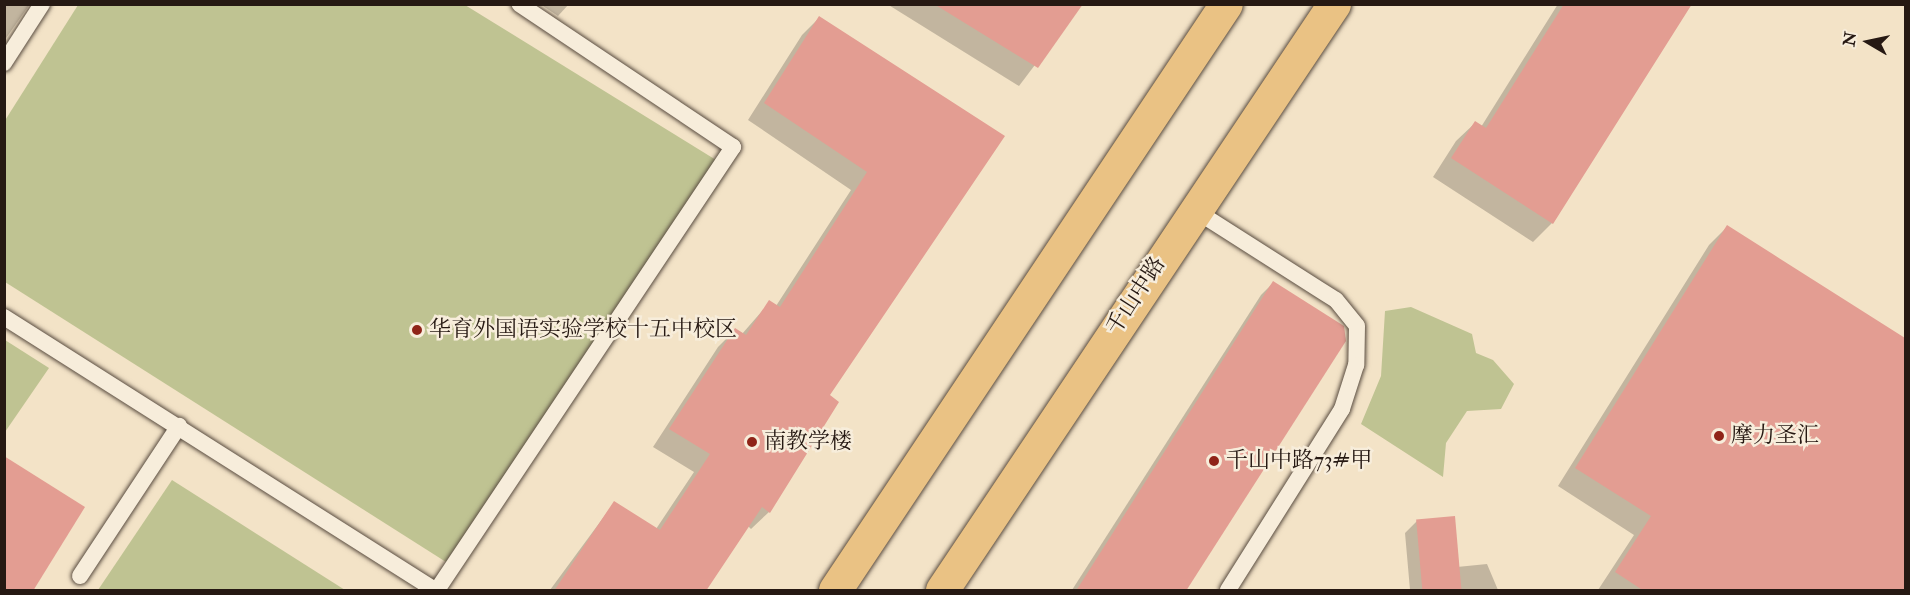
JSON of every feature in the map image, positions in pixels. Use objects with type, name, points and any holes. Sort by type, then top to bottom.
[{"type":"main road","points":[[835,591],[1226,4]]},
{"type":"main road","name":"千山中路","points":[[942,591],[1193,208],[1334,4]]},
{"type":"lane","points":[[4,63],[42,4]]},
{"type":"lane","points":[[4,317],[436,591],[733,147],[519,4]]},
{"type":"lane","points":[[1193,208],[1336,300],[1357,326],[1356,365],[1342,409],[1228,591]]},
{"type":"lane","points":[[80,576],[179,426]]},
{"type":"green space","points":[[78,5],[465,5],[716,160],[446,562],[5,282],[4,122]]},
{"type":"green space","points":[[1411,307],[1472,334],[1476,353],[1493,360],[1514,384],[1501,409],[1467,411],[1446,443],[1443,477],[1361,424],[1381,376],[1385,311]]},
{"type":"green space","points":[[5,340],[49,368],[5,432]]},
{"type":"green space","points":[[172,480],[345,590],[98,590]]},
{"type":"building","points":[[934,4],[1083,4],[1038,68]]},
{"type":"building","points":[[1564,4],[1692,4],[1553,224],[1451,158],[1475,121],[1486,128]]},
{"type":"building","points":[[819,16],[1005,136],[830,395],[839,402],[770,513],[762,507],[706,591],[554,591],[614,501],[660,530],[710,454],[669,429],[735,328],[746,335],[769,300],[780,307],[867,172],[764,103]]},
{"type":"building","name":"摩力圣汇","points":[[1727,225],[1905,338],[1905,591],[1644,591],[1615,572],[1651,516],[1575,468]]},
{"type":"building","name":"千山中路73#甲","points":[[1273,281],[1344,326],[1346,341],[1186,591],[1076,591]]},
{"type":"building","points":[[4,456],[85,507],[33,591],[4,591]]},
{"type":"building","points":[[1455,516],[1461,590],[1422,590],[1416,519]]},
{"type":"place","name":"华育外国语实验学校十五中校区","points":[[417,330]]},
{"type":"place","name":"摩力圣汇","points":[[1719,436]]},
{"type":"place","name":"南教学楼","points":[[752,442]]},
{"type":"place","name":"千山中路73#甲","points":[[1214,461]]}]
